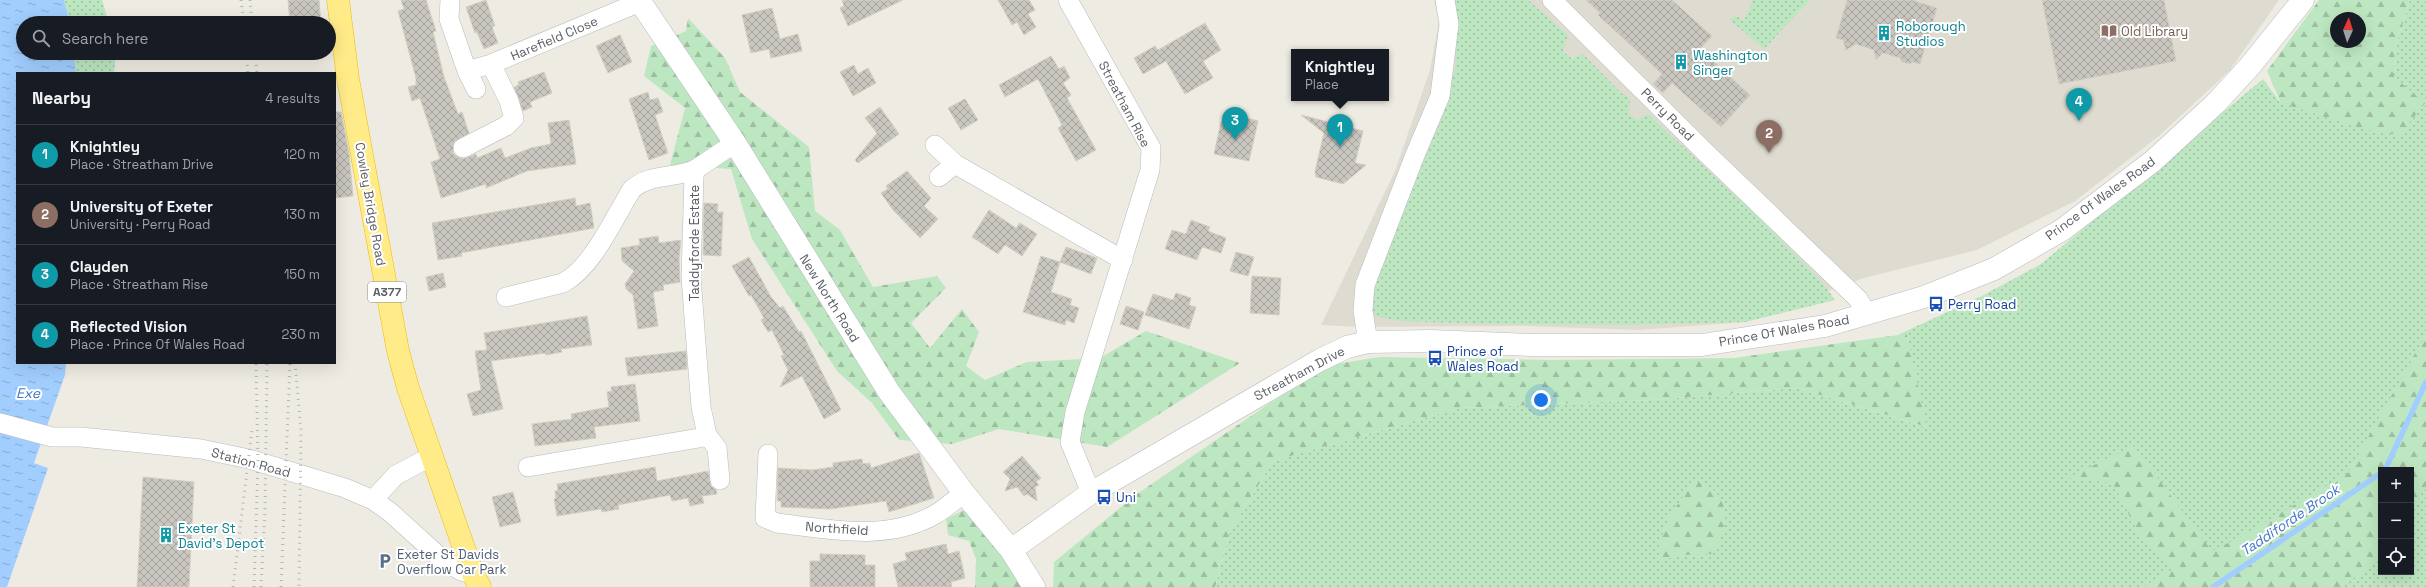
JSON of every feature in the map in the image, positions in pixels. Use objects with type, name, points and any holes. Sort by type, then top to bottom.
[{"type":"highway","name":"Cowley Bridge Road","points":[[338,0],[348,78],[398,351],[408,388],[477,581]]},
{"type":"street","points":[[450,0],[449,19],[467,71],[476,89]]},
{"type":"street","name":"Streatham Rise","points":[[1068,0],[1151,148],[1150,170],[1075,412],[1070,442],[1091,492]]},
{"type":"street","points":[[1368,342],[1363,311],[1365,285],[1415,155],[1440,96],[1449,24],[1445,0]]},
{"type":"street","name":"Perry Road","points":[[1552,0],[1704,151],[1858,299],[1867,314]]},
{"type":"street","name":"Prince Of Wales Road","points":[[1368,342],[1432,341],[1541,346],[1702,345],[1825,326],[1924,297],[1994,270],[2062,230],[2153,161],[2216,103],[2250,66],[2302,0]]},
{"type":"street","name":"Harefield Close","points":[[467,71],[491,64],[639,1]]},
{"type":"street","name":"New North Road","points":[[639,1],[734,143],[889,392],[964,493],[1011,550],[1034,587]]},
{"type":"street","points":[[463,148],[506,126],[514,118],[509,101],[491,64]]},
{"type":"street","name":"Taddyforde Estate","points":[[720,480],[717,448],[707,435],[701,407],[691,277],[694,176],[696,169],[734,143]]},
{"type":"street","points":[[935,145],[955,164],[1123,260]]},
{"type":"street","points":[[939,177],[955,164]]},
{"type":"street","points":[[506,297],[563,283],[571,279],[577,274],[594,252],[632,189],[640,182],[653,178],[688,173],[696,169]]},
{"type":"street","name":"Streatham Drive","points":[[1011,550],[1091,492],[1326,356],[1347,347],[1368,342]]},
{"type":"street","name":"Station Road","points":[[0,423],[52,437],[81,436],[200,449],[249,459],[345,488],[373,500],[390,512],[443,560],[477,581]]},
{"type":"street","points":[[528,467],[707,435]]},
{"type":"street","name":"Northfield","points":[[768,454],[765,518],[777,523],[861,532],[899,529],[935,515],[964,493]]},
{"type":"street","points":[[373,500],[396,475],[432,456]]},
{"type":"shaded area","points":[[1434,0],[2279,0],[2230,70],[2159,136],[2075,201],[1977,250],[1864,278],[1745,322],[1639,330],[1524,326],[1361,327],[1321,325],[1395,171],[1430,70],[1439,21]]},
{"type":"green space","points":[[64,0],[102,0],[107,16],[68,16]]},
{"type":"green space","points":[[1454,0],[1528,0],[1568,35],[1563,51],[1572,59],[1583,54],[1620,92],[1630,99],[1629,114],[1637,120],[1648,114],[1755,214],[1822,282],[1835,300],[1745,322],[1627,325],[1491,324],[1399,321],[1376,316],[1366,296],[1441,120],[1455,70],[1457,18]]},
{"type":"green space","points":[[1753,0],[1810,0],[1764,49],[1730,20],[1734,15],[1744,21]]},
{"type":"green space","points":[[2319,0],[2410,0],[2395,48],[2394,77],[2425,103],[2400,135],[2362,129],[2281,103],[2267,71]]},
{"type":"green space","points":[[2410,0],[2426,0],[2426,587],[1215,587],[1230,532],[1273,461],[1459,408],[1650,400],[1797,388],[1926,427],[1906,331],[1980,297],[2041,264],[2263,79],[2281,103],[2394,77],[2395,48]]},
{"type":"green space","points":[[688,18],[725,58],[740,92],[809,147],[815,211],[840,230],[873,287],[937,276],[946,288],[911,323],[930,348],[962,309],[979,332],[966,366],[985,380],[1027,362],[1100,358],[1146,331],[1240,363],[1107,447],[999,429],[952,444],[899,440],[872,403],[837,371],[752,239],[731,169],[670,165],[685,108],[644,76],[651,46],[686,31]]},
{"type":"green space","points":[[75,60],[115,60],[114,72],[76,72]]},
{"type":"green space","points":[[1906,331],[1927,427],[1797,388],[1650,400],[1459,408],[1273,461],[1230,532],[1215,587],[1053,587],[1054,562],[1137,494],[1324,366],[1379,357],[1551,360],[1734,358],[1898,335]]},
{"type":"green space","points":[[2426,334],[2426,486],[2414,506],[2414,467],[2378,467],[2378,558],[2343,587],[2144,587],[2175,568],[2142,541],[2113,483],[2067,478],[2134,446],[2212,551],[2240,537],[2348,473]]},
{"type":"green space","points":[[1694,481],[1707,485],[1716,492],[1722,501],[1725,511],[1723,533],[1711,554],[1685,555],[1660,560],[1661,538],[1665,528],[1675,508]]},
{"type":"green space","points":[[964,510],[983,525],[1023,587],[975,587],[976,559],[969,541],[948,535],[946,519]]},
{"type":"water","name":"Exe","points":[[0,0],[64,0],[68,16],[16,16],[16,60],[75,60],[76,72],[16,72],[16,364],[66,364],[65,375],[34,463],[48,468],[7,587],[0,587]]},
{"type":"building","points":[[288,0],[319,0],[320,16],[289,16]]},
{"type":"building","points":[[401,0],[426,0],[436,31],[433,32],[444,77],[458,114],[462,112],[469,133],[454,142],[453,153],[457,157],[463,159],[476,154],[477,158],[501,148],[505,158],[531,148],[551,144],[548,123],[569,120],[576,164],[527,171],[486,188],[486,184],[441,198],[431,162],[440,159],[420,98],[412,101],[408,87],[416,85],[416,78],[398,11],[404,9]]},
{"type":"building","points":[[486,0],[495,26],[492,27],[498,43],[484,49],[477,32],[475,33],[466,7]]},
{"type":"building","points":[[842,0],[903,0],[848,26],[840,8],[844,6]]},
{"type":"building","points":[[998,0],[1029,0],[1035,10],[1028,14],[1036,27],[1024,35],[1017,22],[1012,25]]},
{"type":"building","name":"Washington Singer","points":[[1586,0],[1672,0],[1712,36],[1700,49],[1750,95],[1721,127],[1672,83],[1663,93],[1653,84],[1662,74],[1598,15],[1600,13]]},
{"type":"building","name":"Roborough Studios","points":[[1847,0],[1912,0],[1937,8],[1920,64],[1902,62],[1900,58],[1883,53],[1876,60],[1874,50],[1856,44],[1846,50],[1843,40],[1836,38]]},
{"type":"building","name":"Old Library","points":[[2042,0],[2164,0],[2176,61],[2059,84]]},
{"type":"building","points":[[772,8],[780,39],[798,34],[802,51],[771,58],[769,49],[751,53],[742,15]]},
{"type":"building","points":[[1205,23],[1221,50],[1203,61],[1213,78],[1185,94],[1166,61],[1143,74],[1134,58],[1155,46],[1158,50]]},
{"type":"building","points":[[620,35],[632,62],[608,73],[596,46]]},
{"type":"building","points":[[1051,56],[1059,69],[1064,66],[1070,78],[1063,83],[1071,95],[1067,98],[1096,150],[1076,161],[1058,128],[1062,125],[1038,79],[1005,97],[999,85]]},
{"type":"building","points":[[854,65],[858,74],[868,68],[876,83],[853,96],[840,72]]},
{"type":"building","points":[[544,72],[552,93],[530,102],[532,107],[523,111],[514,87],[519,85],[518,82]]},
{"type":"building","points":[[648,92],[650,100],[658,98],[663,112],[655,115],[668,153],[649,160],[629,99]]},
{"type":"building","points":[[965,99],[978,120],[961,130],[948,108]]},
{"type":"building","points":[[880,107],[899,134],[858,163],[855,160],[877,133],[865,118]]},
{"type":"building","points":[[336,112],[341,112],[349,154],[353,196],[336,198]]},
{"type":"building","points":[[1301,115],[1363,131],[1355,163],[1366,165],[1343,184],[1316,177],[1315,171],[1324,133]]},
{"type":"building","points":[[1242,117],[1258,121],[1249,161],[1214,154],[1221,122],[1240,127]]},
{"type":"building","points":[[907,171],[931,198],[924,206],[938,219],[920,238],[893,210],[881,193],[888,189],[886,186]]},
{"type":"building","points":[[575,198],[576,206],[590,203],[594,228],[461,253],[462,256],[438,260],[432,223]]},
{"type":"building","points":[[704,203],[718,204],[717,212],[723,212],[721,256],[703,255]]},
{"type":"building","points":[[989,210],[1016,228],[1020,223],[1037,234],[1022,256],[1005,245],[998,254],[972,237]]},
{"type":"building","points":[[1191,220],[1210,227],[1208,231],[1226,238],[1221,253],[1202,247],[1197,260],[1165,249],[1172,230],[1186,234]]},
{"type":"building","points":[[658,236],[659,243],[681,240],[679,258],[680,282],[663,285],[664,290],[653,292],[658,326],[638,329],[633,295],[626,289],[625,284],[634,271],[622,261],[621,248],[640,245],[639,239]]},
{"type":"building","points":[[1066,247],[1097,258],[1091,274],[1060,262]]},
{"type":"building","points":[[1236,252],[1254,257],[1248,276],[1230,271]]},
{"type":"building","points":[[1041,256],[1060,262],[1051,292],[1072,299],[1070,305],[1079,308],[1074,323],[1066,320],[1065,325],[1023,312]]},
{"type":"building","points":[[749,257],[771,297],[780,308],[783,306],[799,332],[801,331],[841,410],[824,419],[802,376],[780,387],[788,370],[781,356],[784,355],[772,330],[768,332],[761,320],[764,318],[751,295],[749,296],[732,266]]},
{"type":"building","points":[[443,273],[446,287],[429,291],[426,277]]},
{"type":"building","points":[[1252,276],[1281,278],[1279,315],[1250,313]]},
{"type":"building","points":[[1176,293],[1191,298],[1189,305],[1196,307],[1189,329],[1145,315],[1153,294],[1173,300]]},
{"type":"building","points":[[1126,306],[1144,312],[1138,330],[1120,324]]},
{"type":"building","points":[[587,316],[592,345],[561,349],[562,352],[546,355],[545,353],[491,361],[503,409],[473,416],[467,394],[481,390],[475,351],[487,350],[484,333]]},
{"type":"building","points":[[686,351],[687,369],[628,376],[625,358]]},
{"type":"building","points":[[635,384],[640,421],[594,427],[596,438],[535,446],[532,424],[572,419],[571,414],[609,407],[607,392],[612,391],[611,387]]},
{"type":"building","points":[[919,453],[934,498],[889,512],[886,501],[830,509],[781,507],[781,501],[777,501],[778,468],[812,470],[833,467],[833,463],[862,459],[863,464],[870,463],[871,468]]},
{"type":"building","points":[[1022,456],[1041,478],[1036,482],[1039,485],[1035,487],[1037,501],[1027,494],[1024,496],[1017,487],[1005,491],[1010,479],[1003,472]]},
{"type":"building","points":[[655,467],[657,481],[708,471],[711,486],[716,490],[717,494],[702,496],[704,503],[690,506],[688,498],[672,501],[670,495],[618,505],[619,509],[602,512],[601,509],[557,516],[554,499],[556,498],[555,491],[558,491],[557,484]]},
{"type":"building","name":"Exeter St David's Depot","points":[[143,477],[194,482],[189,587],[137,587]]},
{"type":"building","points":[[513,492],[521,522],[500,527],[492,497]]},
{"type":"building","points":[[946,544],[948,554],[959,551],[965,578],[951,582],[952,587],[898,587],[893,564],[907,560],[905,553]]},
{"type":"building","points":[[820,554],[865,555],[865,565],[875,565],[875,587],[810,587],[810,561],[820,561]]},
{"type":"waterway","name":"Taddiforde Brook","points":[[2386,467],[2426,382]]},
{"type":"waterway","name":"Taddiforde Brook","points":[[2213,587],[2378,475]]},
{"type":"railway","points":[[241,0],[243,16]]},
{"type":"railway","points":[[250,0],[251,16]]},
{"type":"railway","points":[[247,60],[248,72]]},
{"type":"railway","points":[[256,60],[257,72]]},
{"type":"railway","points":[[254,587],[258,462],[256,364]]},
{"type":"railway","points":[[261,587],[265,509],[267,364]]},
{"type":"railway","points":[[281,587],[290,364]]},
{"type":"railway","points":[[295,364],[301,430],[299,587]]},
{"type":"railway","points":[[233,587],[252,430]]},
{"type":"place","name":"Old Library","points":[[2109,31]]},
{"type":"place","name":"Roborough Studios","points":[[1884,33]]},
{"type":"place","name":"Washington Singer","points":[[1681,62]]},
{"type":"place","name":"Reflected Vision","points":[[2079,121]]},
{"type":"place","name":"Clayden","points":[[1235,140]]},
{"type":"place","name":"Knightley","points":[[1340,147]]},
{"type":"place","name":"University of Exeter","points":[[1769,153]]},
{"type":"place","name":"Perry Road","points":[[1936,304]]},
{"type":"place","name":"Prince of Wales Road","points":[[1435,358]]},
{"type":"place","name":"Uni","points":[[1104,497]]},
{"type":"place","name":"Exeter St David's Depot","points":[[166,535]]},
{"type":"place","name":"Exeter St Davids Overflow Car Park","points":[[385,561]]}]
